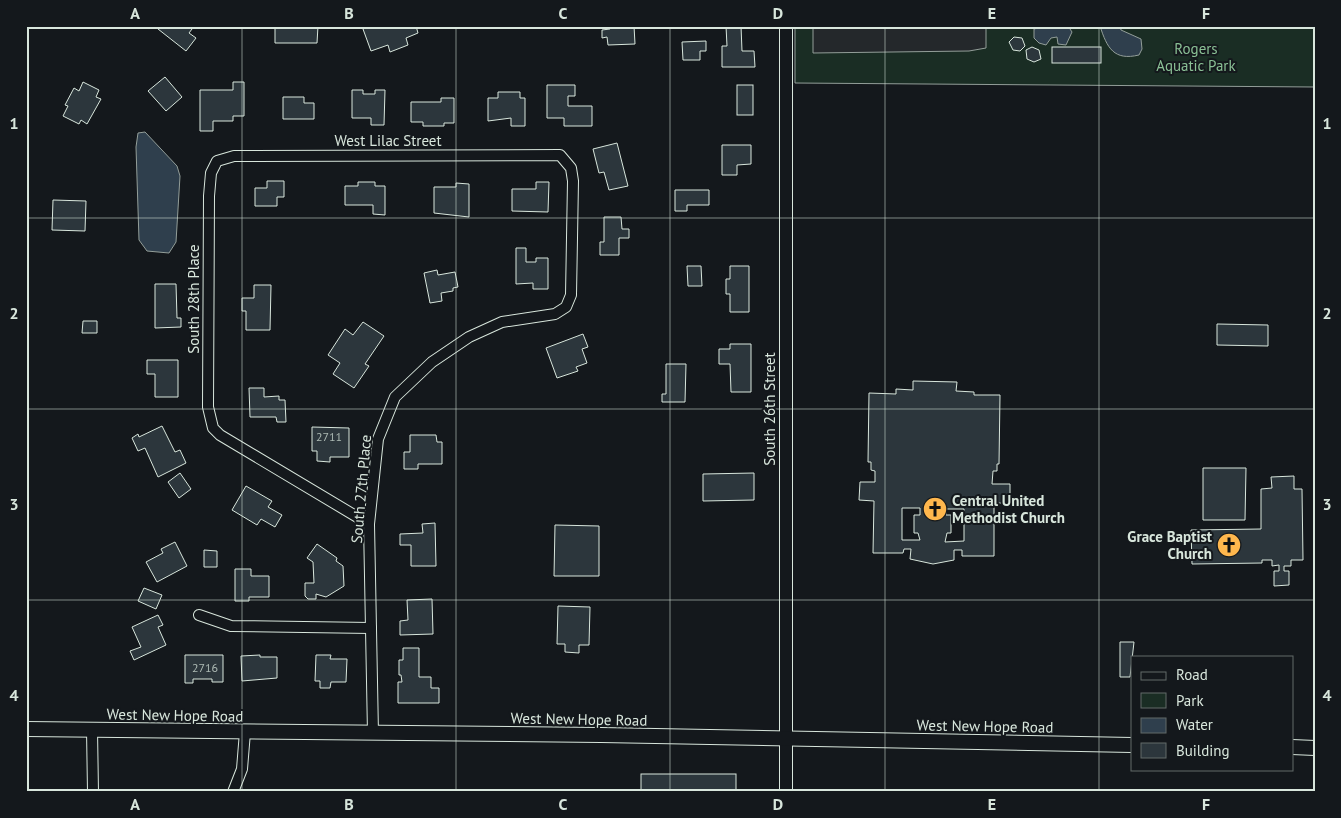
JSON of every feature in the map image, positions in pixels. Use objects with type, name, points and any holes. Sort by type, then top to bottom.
[{"type":"main road","name":"West New Hope Road","points":[[26,729],[785,738],[1131,745]]},
{"type":"main road","points":[[1294,748],[1315,748]]},
{"type":"street","name":"South 26th Street","points":[[786,26],[786,792]]},
{"type":"street","name":"West Lilac Street","points":[[218,161],[234,156],[560,155]]},
{"type":"street","name":"South 27th Place","points":[[373,734],[370,524],[378,438],[394,397],[432,362],[469,337],[502,322],[554,314],[566,307],[571,295],[574,181],[571,168],[560,155]]},
{"type":"street","name":"South 28th Place","points":[[218,161],[212,173],[209,196],[208,407],[213,428],[220,435],[370,524]]},
{"type":"street","points":[[199,615],[231,626],[371,628]]},
{"type":"street","points":[[92,730],[93,792]]},
{"type":"street","points":[[234,792],[242,769],[245,732]]},
{"type":"green space","name":"Rogers Aquatic Park","points":[[795,26],[1315,26],[1315,87],[795,83]]},
{"type":"shaded area","points":[[813,26],[986,26],[986,48],[969,51],[813,53]]},
{"type":"water","points":[[1046,26],[1068,26],[1072,32],[1066,45],[1058,44],[1057,37],[1051,38],[1046,45],[1039,43],[1034,38],[1034,29]]},
{"type":"water","points":[[1100,26],[1120,26],[1121,30],[1141,39],[1142,49],[1139,55],[1123,56],[1113,51],[1106,41]]},
{"type":"water","points":[[145,132],[177,166],[180,176],[176,242],[169,253],[147,251],[139,240],[136,147],[138,133]]},
{"type":"building","points":[[160,26],[188,26],[192,29],[189,33],[196,38],[186,51],[158,29]]},
{"type":"building","points":[[275,26],[318,26],[317,43],[275,43]]},
{"type":"building","points":[[371,26],[416,26],[418,33],[406,38],[408,45],[390,52],[388,45],[371,51],[363,29]]},
{"type":"building","points":[[610,26],[634,26],[635,44],[608,45],[607,37],[602,38],[602,30],[610,29]]},
{"type":"building","points":[[726,26],[741,26],[742,51],[754,51],[755,67],[722,67],[722,46],[727,46]]},
{"type":"building","points":[[1014,37],[1022,38],[1025,46],[1020,51],[1013,50],[1009,42]]},
{"type":"building","points":[[706,41],[706,51],[700,51],[700,60],[683,60],[682,42]]},
{"type":"building","points":[[1032,47],[1039,50],[1041,59],[1034,62],[1027,59],[1026,50]]},
{"type":"building","points":[[1052,47],[1101,47],[1101,63],[1052,63]]},
{"type":"building","points":[[165,77],[182,97],[166,111],[148,91]]},
{"type":"building","points":[[83,82],[99,90],[96,97],[101,99],[87,124],[81,120],[79,124],[63,116],[68,106],[65,105],[74,88],[79,91]]},
{"type":"building","points":[[233,82],[244,82],[244,116],[233,116],[233,121],[213,121],[213,131],[200,131],[200,90],[233,90]]},
{"type":"building","points":[[547,85],[575,85],[575,96],[568,96],[568,106],[592,106],[592,126],[564,126],[564,118],[547,118]]},
{"type":"building","points":[[737,85],[753,85],[753,115],[737,115]]},
{"type":"building","points":[[352,90],[363,90],[363,94],[375,94],[375,90],[385,90],[384,125],[371,125],[371,118],[352,118]]},
{"type":"building","points":[[498,92],[520,92],[520,98],[525,98],[525,126],[511,126],[511,118],[488,121],[488,98],[498,98]]},
{"type":"building","points":[[283,97],[304,97],[304,103],[314,103],[314,119],[283,119]]},
{"type":"building","points":[[441,98],[454,98],[454,123],[444,123],[444,126],[423,126],[423,122],[411,122],[411,102],[441,102]]},
{"type":"building","points":[[617,143],[628,186],[609,190],[604,172],[599,173],[593,149]]},
{"type":"building","points":[[722,145],[751,145],[751,164],[737,165],[737,175],[722,175]]},
{"type":"building","points":[[267,181],[284,181],[284,197],[277,197],[277,206],[255,206],[255,188],[267,188]]},
{"type":"building","points":[[358,182],[375,182],[375,186],[385,186],[385,215],[373,214],[373,205],[345,205],[345,186],[358,186]]},
{"type":"building","points":[[536,182],[549,182],[548,212],[512,211],[512,189],[536,189]]},
{"type":"building","points":[[456,183],[469,184],[469,217],[434,213],[434,187],[456,187]]},
{"type":"building","points":[[675,190],[709,190],[709,205],[687,205],[687,211],[675,211]]},
{"type":"building","points":[[53,200],[86,201],[85,231],[52,230]]},
{"type":"building","points":[[604,217],[621,217],[622,229],[629,229],[629,238],[619,238],[619,255],[600,255],[600,242],[604,242]]},
{"type":"building","points":[[516,248],[526,248],[526,262],[536,262],[536,258],[548,258],[548,289],[533,289],[533,283],[516,284]]},
{"type":"building","points":[[687,266],[701,266],[702,286],[688,286]]},
{"type":"building","points":[[730,266],[749,266],[749,312],[730,312],[730,294],[726,294],[726,279],[730,279]]},
{"type":"building","points":[[437,270],[438,275],[455,272],[458,287],[453,288],[453,291],[441,293],[442,301],[430,303],[424,273]]},
{"type":"building","points":[[155,284],[176,284],[177,318],[181,318],[181,327],[155,328]]},
{"type":"building","points":[[254,285],[271,285],[270,330],[246,330],[246,311],[242,311],[242,298],[254,298]]},
{"type":"building","points":[[83,321],[97,321],[97,333],[82,333]]},
{"type":"building","points":[[363,322],[384,336],[365,364],[369,366],[354,388],[333,374],[340,363],[328,355],[345,329],[353,335]]},
{"type":"building","points":[[1217,324],[1268,325],[1268,346],[1217,345]]},
{"type":"building","points":[[583,334],[588,347],[582,349],[587,363],[576,367],[578,371],[557,378],[546,348]]},
{"type":"building","points":[[730,344],[751,344],[751,392],[731,392],[730,364],[719,364],[719,349],[730,349]]},
{"type":"building","points":[[147,360],[178,360],[178,397],[155,397],[155,374],[147,374]]},
{"type":"building","points":[[666,364],[686,364],[685,402],[662,402],[662,394],[666,394]]},
{"type":"building","points":[[913,381],[957,382],[956,391],[974,392],[974,395],[1000,395],[999,464],[997,464],[997,471],[993,471],[992,484],[1010,484],[1010,503],[994,503],[994,556],[962,556],[962,550],[954,550],[954,560],[933,564],[910,559],[911,549],[904,549],[903,553],[873,553],[874,501],[859,500],[860,482],[875,482],[875,471],[871,470],[871,462],[868,462],[869,393],[896,394],[896,389],[913,390]],"holes":[[[902,508],[920,508],[920,515],[914,515],[914,533],[918,533],[920,540],[902,540]],[[946,509],[964,509],[964,541],[945,542],[947,533],[951,533],[951,515],[946,515]]]},
{"type":"building","points":[[249,388],[264,388],[264,397],[279,396],[279,400],[285,400],[286,422],[277,422],[276,417],[250,417]]},
{"type":"building","points":[[162,426],[175,452],[180,450],[186,463],[158,477],[145,448],[138,451],[132,438],[138,434],[139,437]]},
{"type":"building","points":[[312,427],[349,428],[349,457],[330,457],[330,462],[317,461],[317,451],[312,451]]},
{"type":"building","points":[[410,435],[436,435],[437,442],[442,442],[442,464],[418,464],[418,469],[404,469],[404,452],[410,452]]},
{"type":"building","points":[[1203,468],[1246,468],[1245,520],[1203,520]]},
{"type":"building","points":[[180,473],[191,489],[179,498],[168,482]]},
{"type":"building","points":[[754,473],[754,500],[703,501],[703,474]]},
{"type":"building","points":[[1294,476],[1294,489],[1302,489],[1303,560],[1291,560],[1291,566],[1284,566],[1284,571],[1289,571],[1289,585],[1274,586],[1274,571],[1279,571],[1279,565],[1272,566],[1272,560],[1262,560],[1262,563],[1192,564],[1191,530],[1261,529],[1261,489],[1272,488],[1271,477]]},
{"type":"building","points":[[246,486],[272,501],[268,507],[282,515],[275,527],[261,519],[257,525],[232,510]]},
{"type":"building","points":[[435,523],[436,566],[411,566],[411,545],[400,545],[400,534],[423,533],[422,524]]},
{"type":"building","points":[[555,525],[599,526],[599,576],[554,576]]},
{"type":"building","points":[[175,542],[187,566],[157,582],[146,562],[163,553],[161,549]]},
{"type":"building","points":[[317,544],[337,558],[336,561],[343,566],[344,586],[326,597],[316,594],[316,599],[308,599],[305,596],[305,583],[314,583],[313,562],[307,558]]},
{"type":"building","points":[[204,550],[217,551],[217,567],[204,567]]},
{"type":"building","points":[[235,569],[251,569],[251,576],[269,576],[269,597],[249,597],[249,601],[235,601]]},
{"type":"building","points":[[144,588],[162,595],[156,609],[138,601]]},
{"type":"building","points":[[432,599],[433,634],[400,635],[400,621],[408,620],[407,600]]},
{"type":"building","points":[[558,606],[590,607],[589,645],[579,645],[579,653],[565,652],[565,644],[557,644]]},
{"type":"building","points":[[158,615],[163,625],[158,627],[166,645],[134,660],[130,651],[141,647],[132,627]]},
{"type":"building","points":[[1120,642],[1134,642],[1130,677],[1120,677]]},
{"type":"building","points":[[403,648],[419,648],[419,677],[431,677],[431,688],[439,688],[439,703],[398,703],[398,682],[402,682],[401,675],[399,675],[399,660],[403,660]]},
{"type":"building","points":[[185,655],[223,655],[223,682],[212,682],[212,679],[193,679],[193,683],[185,683]]},
{"type":"building","points":[[260,655],[260,657],[277,657],[277,678],[242,681],[241,656]]},
{"type":"building","points":[[316,655],[331,655],[330,659],[347,659],[346,682],[331,682],[330,688],[320,688],[320,681],[315,681]]},
{"type":"building","points":[[641,774],[736,774],[736,792],[641,792]]},
{"type":"place","name":"Central United Methodist Church","points":[[935,509]]},
{"type":"place","name":"Grace Baptist Church","points":[[1229,545]]}]
